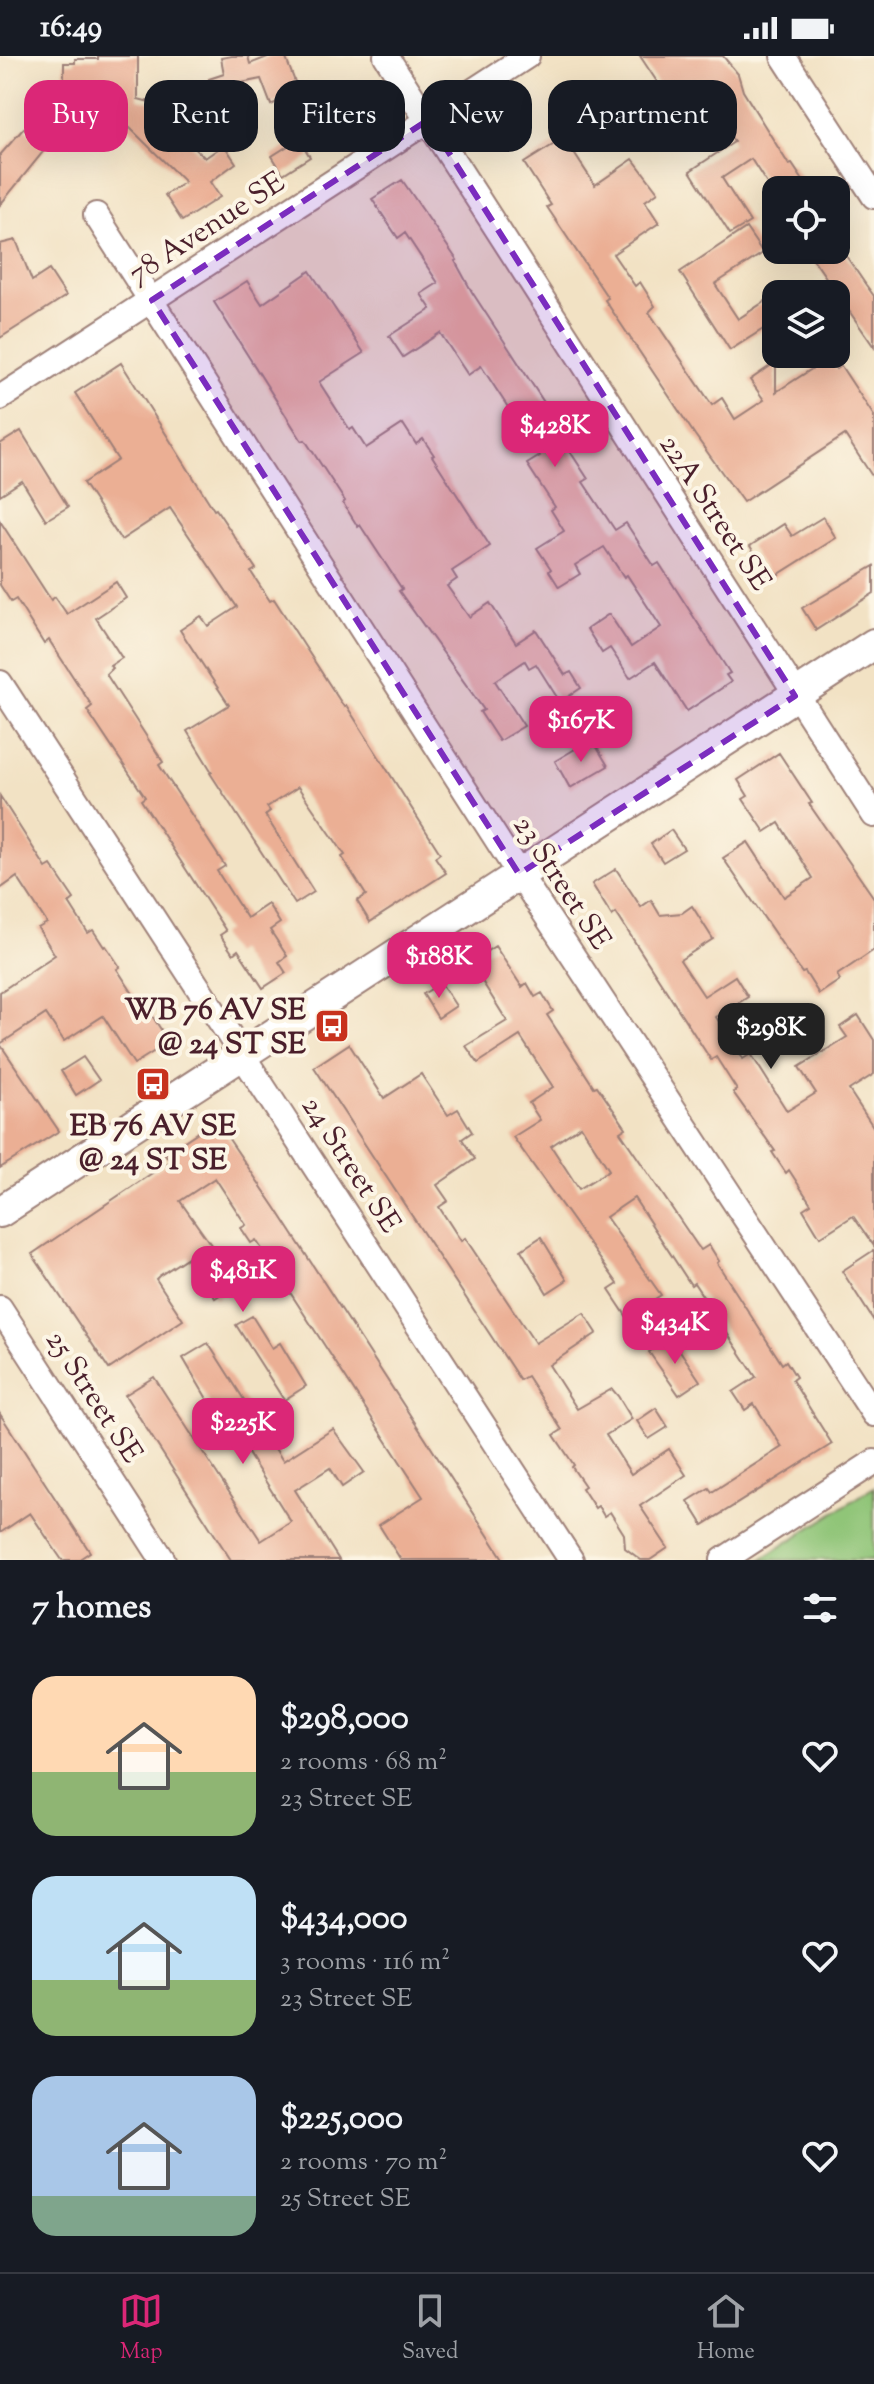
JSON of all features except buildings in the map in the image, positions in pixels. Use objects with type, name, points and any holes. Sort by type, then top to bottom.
[{"type":"street","name":"22A Street SE","points":[[386,56],[421,109]]},
{"type":"street","name":"78 Avenue SE","points":[[490,80],[527,56]]},
{"type":"street","points":[[783,56],[874,196]]},
{"type":"street","name":"78 Avenue SE","points":[[0,398],[421,125]]},
{"type":"street","name":"22A Street SE","points":[[448,152],[874,815]]},
{"type":"street","name":"23 Street SE","points":[[96,215],[519,874],[874,1414]]},
{"type":"street","points":[[0,1212],[874,644]]},
{"type":"street","name":"24 Street SE","points":[[0,683],[571,1560]]},
{"type":"street","name":"25 Street SE","points":[[0,1308],[163,1560]]},
{"type":"street","points":[[723,1560],[874,1462]]},
{"type":"highlighted area","points":[[428,120],[795,696],[519,874],[152,300]]},
{"type":"green space","points":[[874,1487],[874,1560],[760,1560]]},
{"type":"place","name":"WB 76 AV SE @ 24 ST SE","points":[[332,1026]]},
{"type":"place","name":"EB 76 AV SE @ 24 ST SE","points":[[153,1084]]}]
